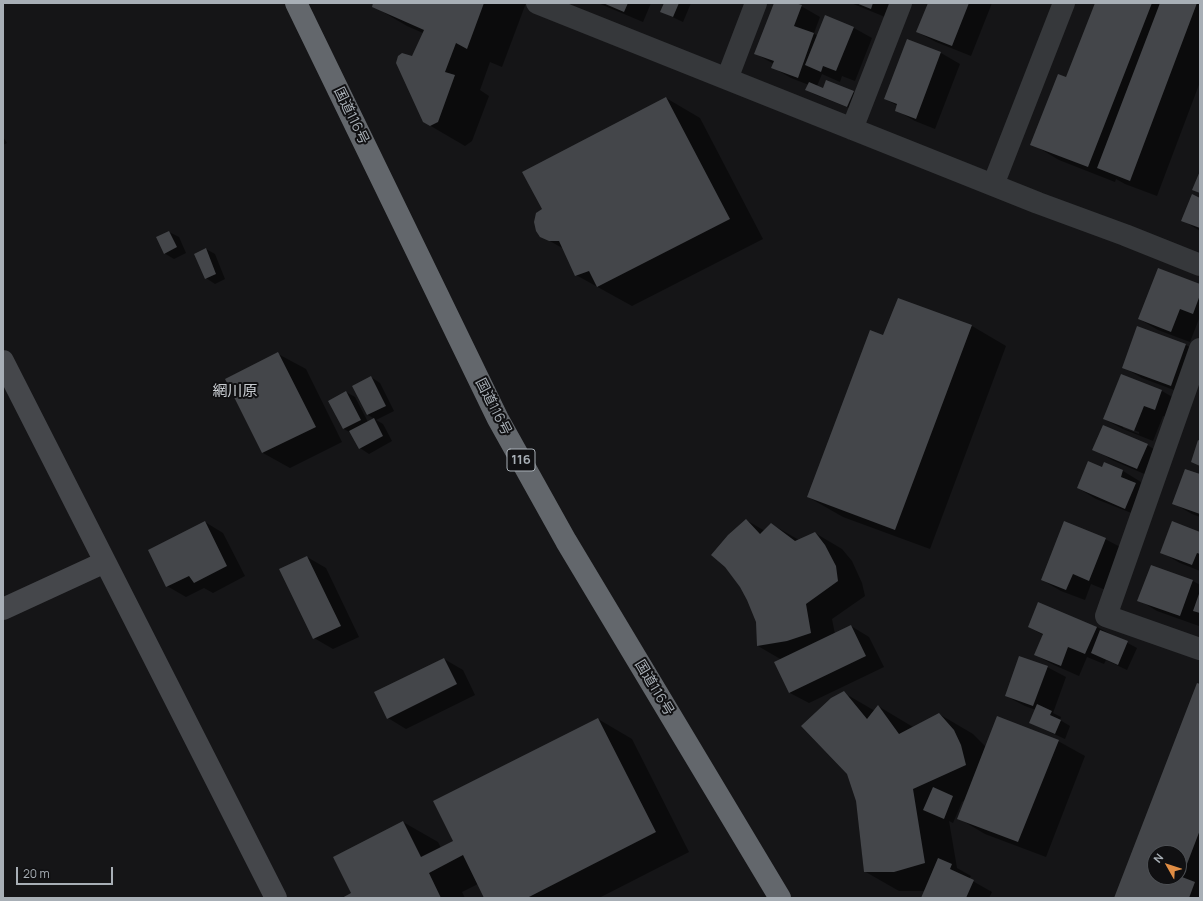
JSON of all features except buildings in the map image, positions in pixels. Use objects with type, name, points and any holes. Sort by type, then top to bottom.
[{"type":"highway","name":"国道116号","points":[[296,3],[498,419],[566,541],[780,898]]},
{"type":"street","points":[[537,3],[1038,203],[1125,235],[1200,265]]},
{"type":"street","points":[[727,79],[756,3]]},
{"type":"street","points":[[852,129],[901,3]]},
{"type":"street","points":[[993,185],[1064,3]]},
{"type":"street","points":[[1200,349],[1106,616],[1200,649]]},
{"type":"street","points":[[3,361],[276,898]]},
{"type":"street","points":[[3,609],[105,562]]},
{"type":"district","name":"網川原","points":[[235,392]]}]
